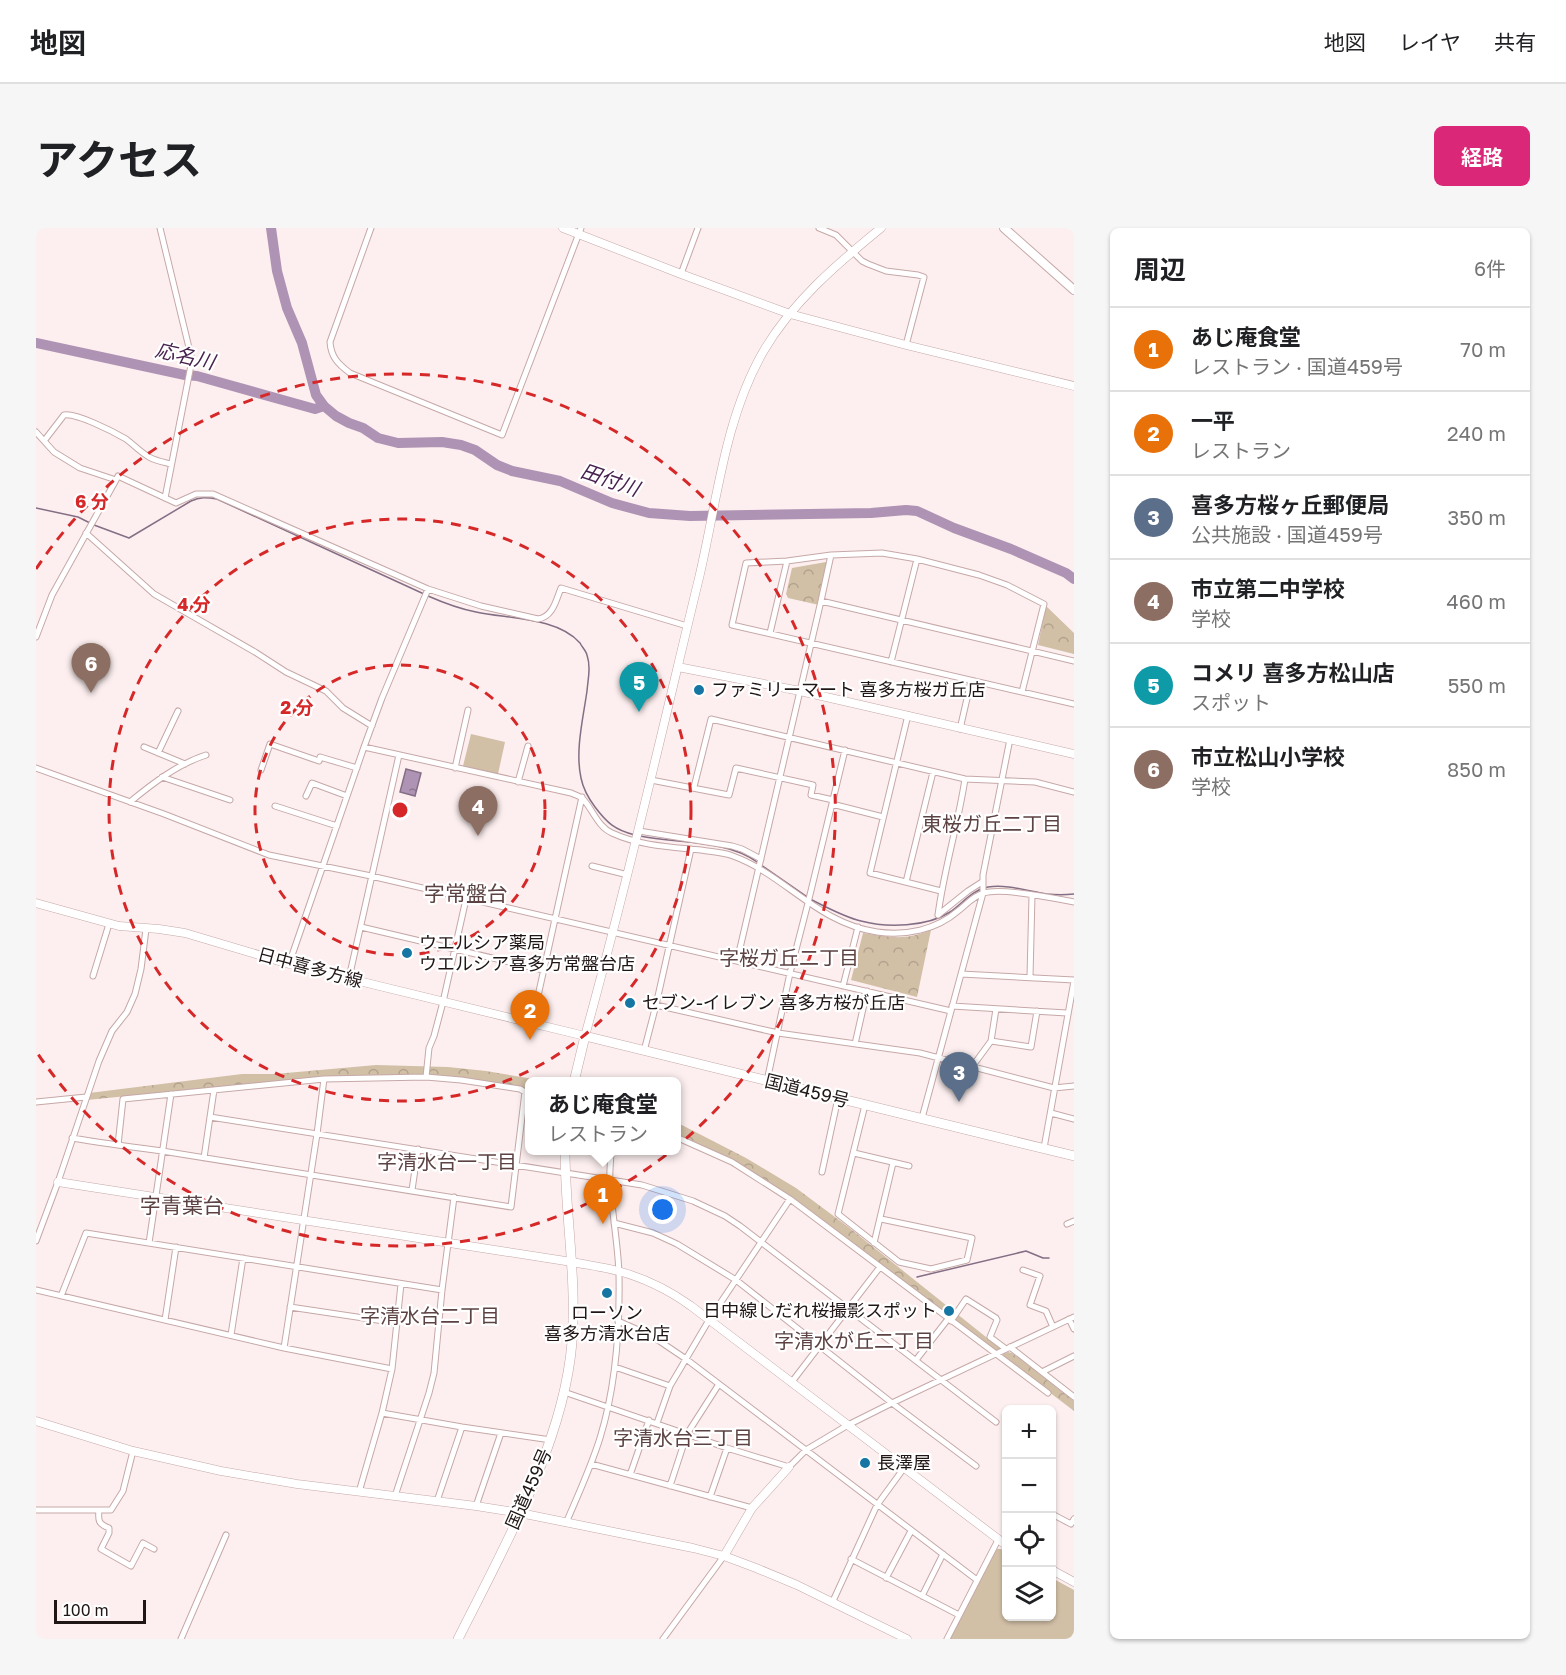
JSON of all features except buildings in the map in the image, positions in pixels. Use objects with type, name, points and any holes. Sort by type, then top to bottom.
[{"type":"highway","name":"国道459号","points":[[585,1036],[1074,1156]]},
{"type":"highway","points":[[575,1077],[585,1036]]},
{"type":"highway","name":"国道459号","points":[[458,1639],[520,1514],[551,1440],[564,1392],[572,1344],[573,1310],[565,1155]]},
{"type":"main road","points":[[1004,228],[1074,290]]},
{"type":"street","points":[[160,228],[192,360],[165,498]]},
{"type":"street","points":[[371,228],[330,342],[332,356],[340,366],[351,373],[502,435],[580,231]]},
{"type":"street","points":[[563,228],[580,231],[681,274],[790,314],[1074,386]]},
{"type":"street","points":[[681,274],[698,228]]},
{"type":"street","points":[[819,228],[836,235],[862,261],[879,269],[918,274],[924,278],[906,345]]},
{"type":"street","points":[[836,235],[838,228]]},
{"type":"street","points":[[585,1036],[614,933],[639,831],[706,549],[730,436],[745,391],[764,351],[790,314],[814,286],[881,228]]},
{"type":"street","points":[[44,441],[64,415],[73,415],[117,434],[146,456],[171,464]]},
{"type":"street","points":[[36,432],[54,452],[80,468],[116,480]]},
{"type":"street","points":[[36,637],[52,595],[118,476],[176,503],[196,494],[213,494],[428,589],[481,606],[538,619],[544,618],[548,615],[561,588],[687,626]]},
{"type":"street","points":[[86,533],[154,594],[286,672],[326,691],[344,708],[372,726]]},
{"type":"street","points":[[1022,692],[1044,604],[1007,585],[980,575],[882,554],[831,555],[787,561],[746,563],[732,625],[971,681],[1074,704]]},
{"type":"street","points":[[737,961],[831,555]]},
{"type":"street","points":[[891,662],[917,560]]},
{"type":"street","points":[[770,633],[787,561]]},
{"type":"street","points":[[290,964],[382,698],[428,589]]},
{"type":"street","points":[[821,601],[1074,661]]},
{"type":"street","points":[[678,667],[908,715],[1074,754]]},
{"type":"street","points":[[960,729],[971,681]]},
{"type":"street","points":[[455,768],[468,710]]},
{"type":"street","points":[[158,753],[178,711]]},
{"type":"street","points":[[908,715],[870,873],[941,891]]},
{"type":"street","points":[[694,787],[711,719],[965,779],[1035,782],[1074,792]]},
{"type":"street","points":[[922,1118],[982,893],[983,875],[1010,739]]},
{"type":"street","points":[[261,770],[270,744],[319,761],[320,757],[357,768]]},
{"type":"street","points":[[518,782],[528,746]]},
{"type":"street","points":[[144,747],[185,764]]},
{"type":"street","points":[[364,747],[582,797],[592,814],[609,832],[635,841],[726,854],[740,859],[839,921],[876,932],[909,933],[925,929],[938,924],[982,893],[1032,895],[1074,902]]},
{"type":"street","points":[[767,1081],[790,973],[845,750]]},
{"type":"street","points":[[130,802],[162,777],[206,755]]},
{"type":"street","points":[[349,978],[399,755]]},
{"type":"street","points":[[36,768],[269,855],[371,876],[951,1009],[1037,1011],[1070,1009]]},
{"type":"street","points":[[651,780],[729,795],[736,768],[813,785],[811,795],[884,817]]},
{"type":"street","points":[[906,882],[933,772]]},
{"type":"street","points":[[162,777],[230,800]]},
{"type":"street","points":[[965,779],[938,915],[982,882]]},
{"type":"street","points":[[306,796],[312,783],[347,796]]},
{"type":"street","points":[[532,1023],[582,797]]},
{"type":"street","points":[[275,806],[337,826]]},
{"type":"street","points":[[639,831],[732,846],[761,859]]},
{"type":"street","points":[[644,1051],[691,849]]},
{"type":"street","points":[[592,866],[628,875]]},
{"type":"street","points":[[1029,977],[1032,895]]},
{"type":"street","points":[[426,1077],[429,1048],[443,1002],[466,899]]},
{"type":"street","name":"日中喜多方線","points":[[36,903],[109,924],[185,933],[290,964],[585,1036]]},
{"type":"street","points":[[93,976],[109,924]]},
{"type":"street","points":[[361,927],[543,970]]},
{"type":"street","points":[[843,986],[858,927]]},
{"type":"street","points":[[36,1241],[99,1061],[112,1031],[132,1003],[141,969],[146,929]]},
{"type":"street","points":[[961,974],[1074,980],[1044,1148]]},
{"type":"street","points":[[855,1044],[867,991]]},
{"type":"street","points":[[656,1005],[778,1033],[920,1053],[1054,1088],[1074,1086]]},
{"type":"street","points":[[972,1067],[991,1041],[996,1009]]},
{"type":"street","points":[[991,1041],[1031,1047],[1037,1011]]},
{"type":"street","points":[[72,1138],[511,1207],[525,1092],[519,1089],[461,1080],[426,1077],[324,1079],[123,1099],[118,1145]]},
{"type":"street","points":[[284,1348],[324,1079]]},
{"type":"street","points":[[204,1158],[214,1090]]},
{"type":"street","points":[[149,1243],[171,1094]]},
{"type":"street","points":[[36,1101],[86,1097]]},
{"type":"street","points":[[822,1172],[838,1098]]},
{"type":"street","points":[[865,1105],[838,1214],[899,1262],[931,1269],[967,1260],[972,1238],[881,1219]]},
{"type":"street","points":[[1051,1113],[1074,1119]]},
{"type":"street","points":[[210,1117],[565,1172],[660,1190],[693,1201],[725,1216],[762,1242],[996,1422]]},
{"type":"street","points":[[681,1139],[732,1162],[789,1199],[1048,1393]]},
{"type":"street","points":[[412,1190],[418,1149]]},
{"type":"street","points":[[854,1153],[909,1166]]},
{"type":"street","points":[[566,1523],[591,1464],[600,1436],[615,1367],[619,1271],[610,1180],[611,1155]]},
{"type":"street","points":[[874,1243],[893,1162]]},
{"type":"street","points":[[58,1182],[619,1271],[669,1292],[691,1306],[1002,1542]]},
{"type":"street","points":[[395,1496],[434,1373],[454,1197]]},
{"type":"street","points":[[657,1423],[670,1386],[709,1320],[789,1199]]},
{"type":"street","points":[[1067,1224],[1074,1221]]},
{"type":"street","points":[[614,1223],[653,1233],[677,1244],[736,1280],[976,1466]]},
{"type":"street","points":[[61,1296],[86,1233],[442,1290]]},
{"type":"street","points":[[165,1320],[176,1247]]},
{"type":"street","points":[[231,1335],[243,1258]]},
{"type":"street","points":[[791,1383],[880,1267]]},
{"type":"street","points":[[1023,1270],[1040,1276],[1030,1305],[1046,1311],[1053,1327]]},
{"type":"street","points":[[359,1492],[392,1369],[401,1284]]},
{"type":"street","points":[[36,1290],[284,1348],[392,1369]]},
{"type":"street","points":[[916,1360],[966,1299],[996,1318],[990,1337],[1074,1397]]},
{"type":"street","points":[[290,1307],[397,1323]]},
{"type":"street","points":[[663,1639],[723,1556],[752,1508],[806,1450],[892,1403],[1072,1318],[1074,1329]]},
{"type":"street","points":[[618,1321],[652,1336],[686,1359],[977,1580]]},
{"type":"street","points":[[1042,1372],[1074,1356]]},
{"type":"street","points":[[615,1367],[670,1386]]},
{"type":"street","points":[[670,1486],[687,1434],[719,1384]]},
{"type":"street","points":[[564,1392],[789,1467]]},
{"type":"street","points":[[382,1413],[551,1440]]},
{"type":"street","points":[[630,1475],[649,1420]]},
{"type":"street","points":[[36,1421],[133,1451],[221,1471],[297,1484],[476,1506],[693,1548],[766,1572],[833,1601],[907,1639]]},
{"type":"street","points":[[437,1502],[462,1427]]},
{"type":"street","points":[[476,1506],[501,1433]]},
{"type":"street","points":[[710,1497],[727,1448]]},
{"type":"street","points":[[36,1510],[111,1510],[123,1491],[133,1451]]},
{"type":"street","points":[[591,1464],[752,1508]]},
{"type":"street","points":[[833,1601],[877,1505],[904,1468]]},
{"type":"street","points":[[99,1510],[98,1520],[101,1525],[109,1528],[110,1533],[101,1549],[131,1566],[143,1543],[154,1549]]},
{"type":"street","points":[[1056,1516],[1073,1523]]},
{"type":"street","points":[[886,1578],[911,1531]]},
{"type":"street","points":[[181,1639],[226,1535]]},
{"type":"street","points":[[947,1639],[998,1540]]},
{"type":"street","points":[[922,1596],[943,1554]]},
{"type":"street","points":[[851,1559],[959,1615]]},
{"type":"street","points":[[1056,1572],[1074,1581]]},
{"type":"green space","points":[[826,562],[819,605],[788,598],[786,594],[792,568]]},
{"type":"green space","points":[[1046,606],[1074,633],[1074,654],[1038,645]]},
{"type":"green space","points":[[471,734],[505,742],[498,774],[463,766]]},
{"type":"green space","points":[[931,930],[917,997],[851,980],[863,933],[905,937]]},
{"type":"green space","points":[[376,1065],[448,1067],[525,1078],[525,1088],[460,1078],[330,1076],[87,1100],[89,1093],[242,1074],[275,1074]]},
{"type":"green space","points":[[681,1125],[746,1158],[796,1188],[1001,1349],[996,1351],[993,1349],[763,1180],[681,1137]]},
{"type":"green space","points":[[1008,1352],[1074,1401],[1074,1411],[1002,1356]]},
{"type":"green space","points":[[995,1549],[1002,1550],[1002,1621],[1056,1621],[1056,1580],[1074,1590],[1074,1639],[950,1639]]},
{"type":"water","points":[[406,769],[421,773],[415,796],[400,792]]},
{"type":"waterway","name":"田付川","points":[[271,228],[277,271],[287,308],[302,343],[316,395],[336,416],[363,428],[378,438],[398,443],[442,442],[461,445],[475,450],[497,465],[512,471],[560,481],[612,503],[649,513],[690,516],[917,511],[954,528],[1011,549],[1066,573],[1074,579]]},
{"type":"waterway","name":"応名川","points":[[36,343],[197,376],[315,409],[324,406]]},
{"type":"waterway","points":[[94,525],[129,538],[191,501],[203,498],[217,499],[424,594]]},
{"type":"waterway","points":[[36,508],[78,517],[90,523]]},
{"type":"waterway","points":[[428,596],[470,611],[531,620],[559,628],[580,643],[586,654],[589,668],[579,746],[579,768],[582,782],[591,800],[604,817],[622,831],[635,835]]},
{"type":"waterway","points":[[640,836],[731,849],[757,862]]},
{"type":"waterway","points":[[761,865],[806,896]]},
{"type":"waterway","points":[[810,899],[855,919],[883,925],[907,925],[941,917],[972,894],[988,887],[1010,887],[1060,895],[1074,894]]},
{"type":"waterway","points":[[917,1277],[1026,1251],[1049,1258]]},
{"type":"place","name":"ファミリーマート 喜多方桜ガ丘店","points":[[699,690]]},
{"type":"place","name":"市立松山小学校","points":[[91,693]]},
{"type":"place","name":"コメリ 喜多方松山店","points":[[639,712]]},
{"type":"place","name":"市立第二中学校","points":[[478,836]]},
{"type":"place","name":"ウエルシア薬局 ウエルシア喜多方常盤台店","points":[[407,953]]},
{"type":"place","name":"セブン-イレブン 喜多方桜が丘店","points":[[630,1003]]},
{"type":"place","name":"一平","points":[[530,1040]]},
{"type":"place","name":"喜多方桜ヶ丘郵便局","points":[[959,1102]]},
{"type":"place","name":"あじ庵食堂","points":[[603,1224]]},
{"type":"place","name":"ローソン 喜多方清水台店","points":[[607,1293]]},
{"type":"place","name":"日中線しだれ桜撮影スポット","points":[[949,1311]]},
{"type":"place","name":"長澤屋","points":[[865,1463]]},
{"type":"district","name":"東桜ガ丘二丁目","points":[[992,824]]},
{"type":"district","name":"字常盤台","points":[[466,894]]},
{"type":"district","name":"字桜ガ丘二丁目","points":[[789,958]]},
{"type":"district","name":"字清水台一丁目","points":[[447,1162]]},
{"type":"district","name":"字青葉台","points":[[182,1206]]},
{"type":"district","name":"字清水台二丁目","points":[[430,1316]]},
{"type":"district","name":"字清水が丘二丁目","points":[[854,1341]]},
{"type":"district","name":"字清水台三丁目","points":[[683,1438]]}]
